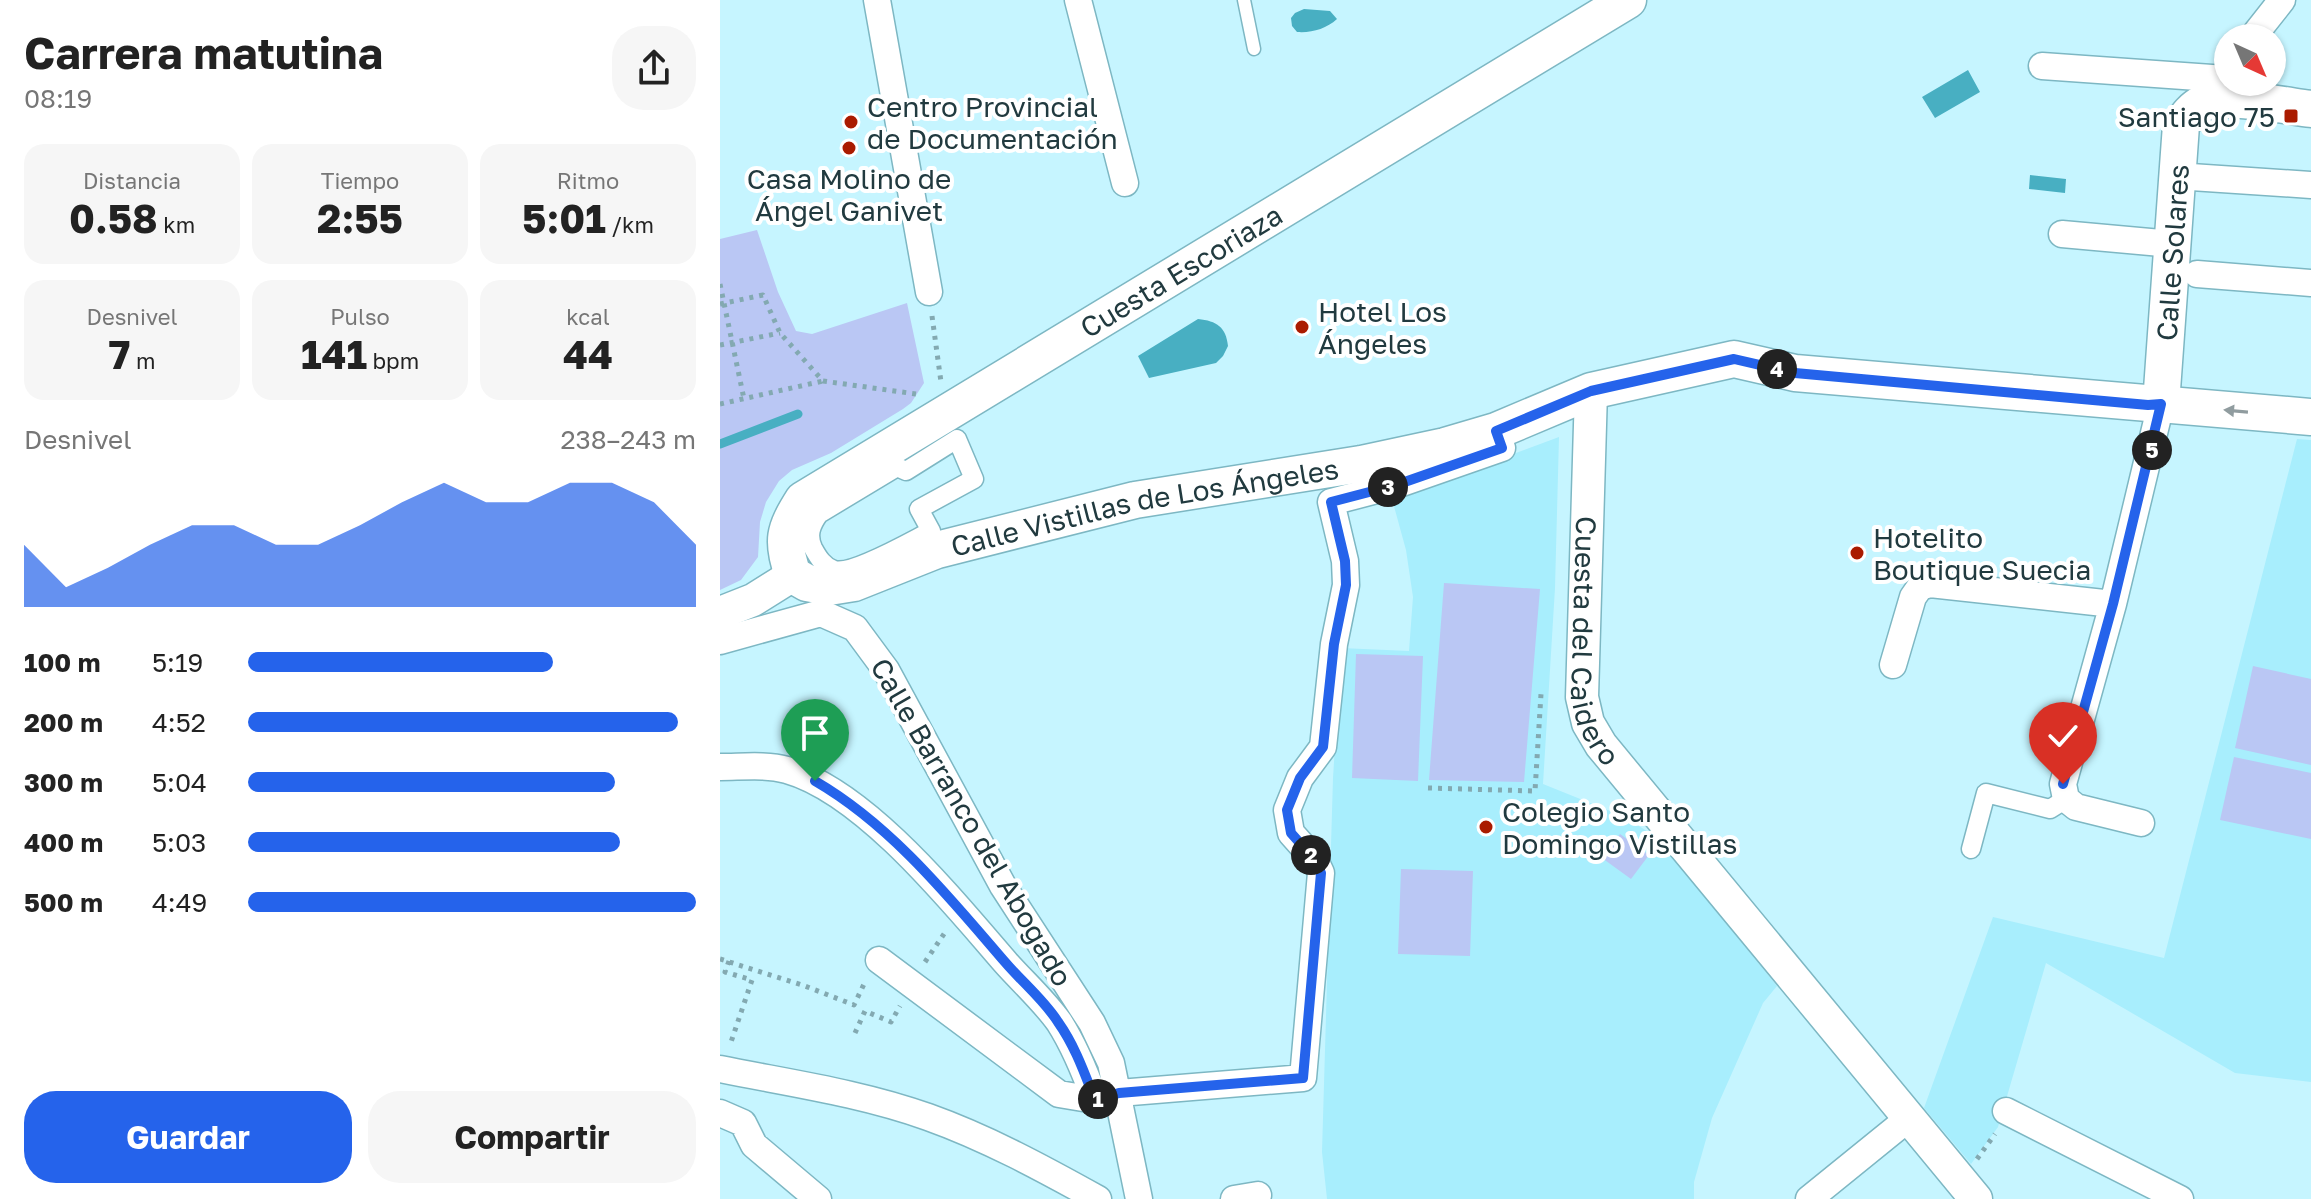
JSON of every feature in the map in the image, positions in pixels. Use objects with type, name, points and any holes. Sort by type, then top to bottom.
[{"type":"main road","name":"Cuesta Escoriaza","points":[[793,575],[785,552],[786,526],[803,500],[1628,0]]},
{"type":"main road","name":"Calle Solares","points":[[2161,404],[2181,125],[2190,112],[2214,92]]},
{"type":"main road","points":[[2270,96],[2311,109]]},
{"type":"main road","name":"Calle Vistillas de Los Ángeles","points":[[793,575],[807,583],[829,587],[854,583],[937,550],[1096,509],[1361,464],[1445,446],[1496,431],[1591,391],[1734,359],[1795,373],[2148,405],[2311,416]]},
{"type":"street","points":[[877,0],[930,302]]},
{"type":"street","points":[[1078,0],[1125,183]]},
{"type":"street","points":[[2263,24],[2282,0]]},
{"type":"street","points":[[2042,66],[2214,81]]},
{"type":"street","points":[[2176,176],[2311,185]]},
{"type":"street","points":[[2062,234],[2172,244]]},
{"type":"street","points":[[2197,274],[2311,283]]},
{"type":"street","name":"Cuesta del Caidero","points":[[1591,391],[1582,697],[1588,723],[1601,745],[1976,1199]]},
{"type":"street","points":[[2141,823],[2076,807],[2066,799],[2063,784],[2113,604],[2161,404]]},
{"type":"street","points":[[879,960],[1059,1094],[1107,1096],[1303,1078],[1321,873],[1315,860],[1291,833],[1287,810],[1300,778],[1323,747],[1334,644],[1346,585],[1345,561],[1331,502],[1396,485],[1502,448],[1496,431]]},
{"type":"street","points":[[957,439],[974,479],[919,509],[931,531],[854,568],[835,570],[820,562],[810,541],[811,525],[819,514],[897,467],[906,471],[957,439]]},
{"type":"street","points":[[720,613],[753,600],[793,575]]},
{"type":"street","points":[[1893,665],[1913,597],[1920,587],[1930,584],[2113,604]]},
{"type":"street","name":"Calle Barranco del Abogado","points":[[720,641],[821,613],[855,628],[886,670],[1003,886],[1092,1023],[1111,1063],[1107,1096],[1139,1199]]},
{"type":"street","points":[[726,772],[761,766],[787,770],[845,798],[898,844],[1057,1019],[1107,1096]]},
{"type":"street","points":[[1971,849],[1986,793],[2050,809],[2066,799]]},
{"type":"street","points":[[720,1069],[830,1090],[928,1117],[1041,1167],[1098,1199]]},
{"type":"street","points":[[720,1113],[743,1123],[754,1145],[818,1199]]},
{"type":"street","points":[[1809,1199],[1909,1118]]},
{"type":"street","points":[[2003,1119],[2180,1199]]},
{"type":"lane","points":[[1244,0],[1254,49]]},
{"type":"path","points":[[720,284],[744,399]]},
{"type":"path","points":[[722,304],[763,295],[780,333],[823,381]]},
{"type":"path","points":[[930,302],[940,376]]},
{"type":"path","points":[[720,345],[780,333]]},
{"type":"path","points":[[720,404],[823,381],[917,394]]},
{"type":"path","points":[[1428,788],[1535,791],[1541,694]]},
{"type":"path","points":[[924,963],[948,928]]},
{"type":"path","points":[[720,959],[854,1005]]},
{"type":"path","points":[[729,961],[725,972],[752,980],[733,1035]]},
{"type":"path","points":[[855,1033],[865,1011],[891,1022],[902,1003]]},
{"type":"path","points":[[1972,1167],[2003,1119]]},
{"type":"shaded area","points":[[1304,9],[1330,11],[1337,19],[1318,30],[1297,32],[1291,18]]},
{"type":"shaded area","points":[[1968,70],[1980,92],[1935,118],[1922,97]]},
{"type":"shaded area","points":[[2030,175],[2066,179],[2065,193],[2029,189]]},
{"type":"shaded area","points":[[757,230],[778,292],[796,331],[812,334],[907,303],[924,383],[911,403],[903,409],[831,453],[792,470],[779,481],[766,502],[760,522],[758,557],[741,580],[720,590],[720,239]]},
{"type":"shaded area","points":[[1198,319],[1215,323],[1223,330],[1228,346],[1223,356],[1216,363],[1149,378],[1138,356]]},
{"type":"shaded area","name":"Colegio Santo Domingo Vistillas","points":[[1559,437],[1555,588],[1543,784],[1625,817],[1656,837],[1777,986],[1763,1003],[1712,1118],[1694,1182],[1694,1199],[1327,1199],[1322,1152],[1333,778],[1341,648],[1409,651],[1413,597],[1406,550],[1392,499]]},
{"type":"shaded area","points":[[2297,439],[2311,440],[2311,1082],[2235,1073],[2046,963],[1998,1127],[1971,1164],[1924,1108],[1993,917],[2164,958]]},
{"type":"shaded area","points":[[1444,583],[1540,589],[1524,782],[1429,780]]},
{"type":"shaded area","points":[[1356,654],[1423,656],[1418,781],[1352,778]]},
{"type":"shaded area","points":[[2253,666],[2311,679],[2311,765],[2235,748]]},
{"type":"shaded area","points":[[2234,757],[2311,773],[2311,839],[2220,820]]},
{"type":"shaded area","points":[[1620,834],[1649,855],[1631,879],[1602,858]]},
{"type":"shaded area","points":[[1401,869],[1473,871],[1470,956],[1398,954]]},
{"type":"waterway","points":[[720,444],[798,414]]},
{"type":"place","name":"Santiago 75","points":[[2291,116]]},
{"type":"place","name":"Centro Provincial de Documentación","points":[[851,122]]},
{"type":"place","name":"Casa Molino de Ángel Ganivet","points":[[849,148]]},
{"type":"place","name":"Hotel Los Ángeles","points":[[1302,327]]},
{"type":"place","name":"Hotelito Boutique Suecia","points":[[1857,553]]},
{"type":"place","name":"Colegio Santo Domingo Vistillas","points":[[1486,827]]},
{"type":"route","points":[[815,781],[845,798],[898,844],[1057,1019],[1076,1051],[1095,1100],[1119,1093],[1303,1078],[1321,873],[1315,860],[1291,833],[1287,810],[1300,778],[1323,747],[1334,644],[1346,585],[1345,561],[1331,502],[1396,485],[1486,455],[1502,448],[1496,431],[1591,391],[1734,359],[1795,373],[2161,404],[2113,604],[2063,784]]}]
